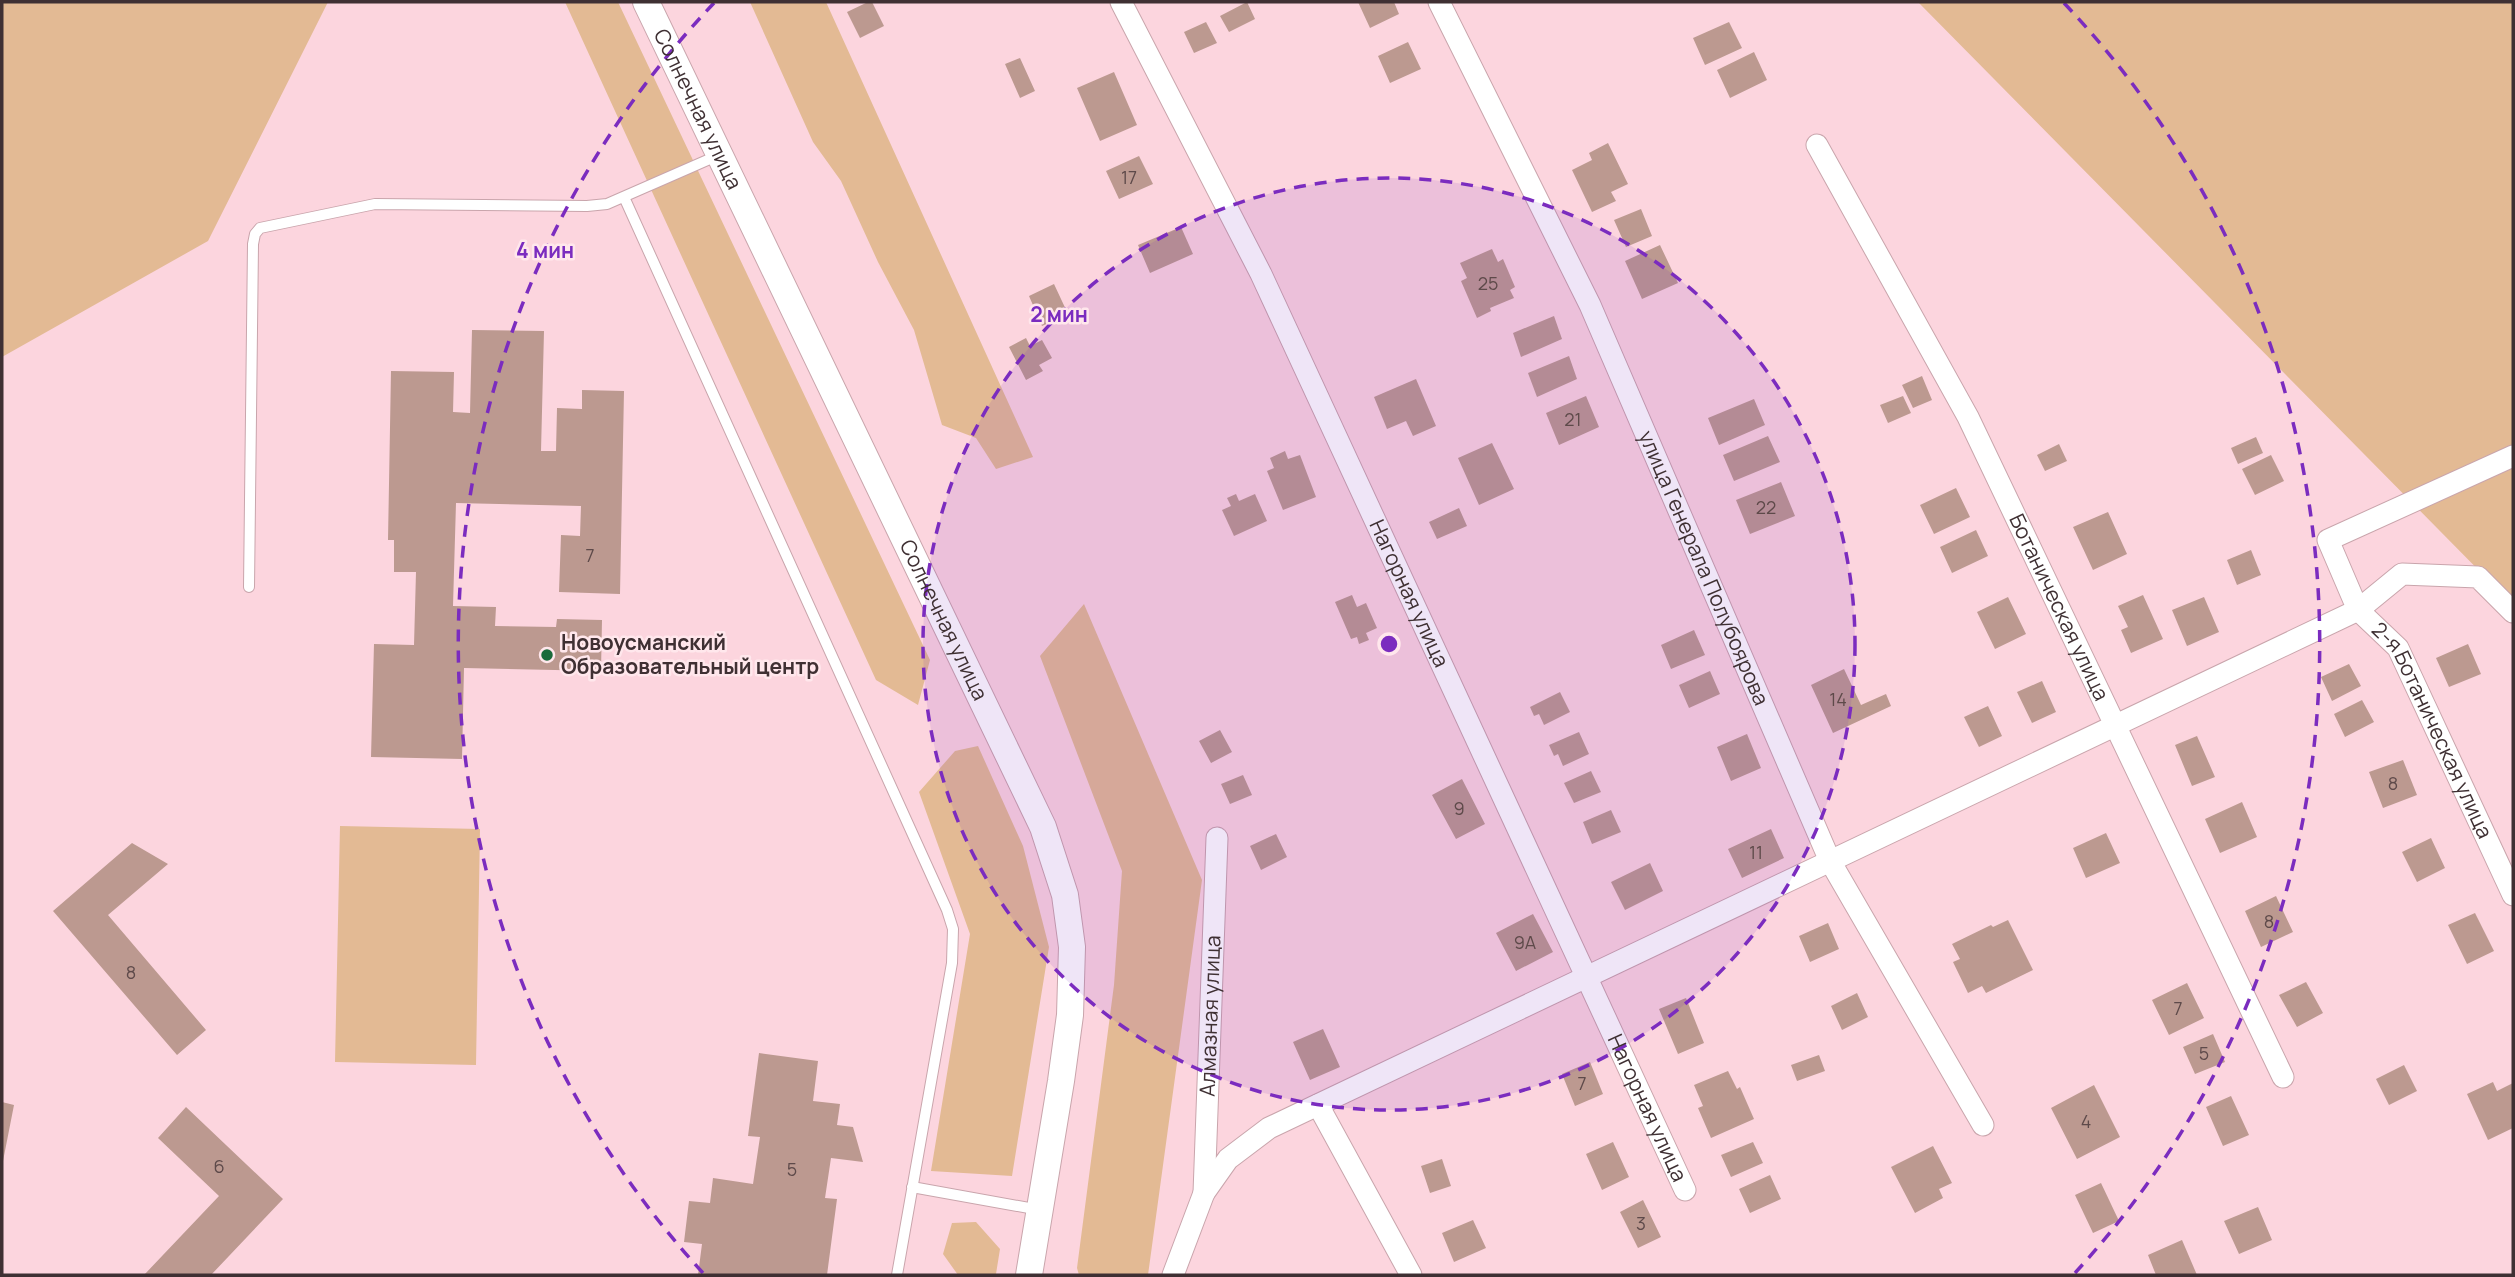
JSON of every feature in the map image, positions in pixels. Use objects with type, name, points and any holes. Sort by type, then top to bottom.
[{"type":"street","name":"Солнечная улица","points":[[646,2],[1043,827],[1065,895],[1072,947],[1070,1015],[1029,1275]]},
{"type":"street","name":"Нагорная улица","points":[[1121,2],[1261,274],[1685,1190]]},
{"type":"street","name":"улица Генерала Полубоярова","points":[[1439,2],[1590,305],[1830,861],[1983,1125]]},
{"type":"street","name":"Ботаническая улица","points":[[1817,145],[1968,417],[2283,1077]]},
{"type":"street","points":[[2357,610],[2328,540],[2513,456]]},
{"type":"street","points":[[1173,1275],[1204,1193],[1228,1159],[1269,1128],[2357,610],[2402,574],[2478,577],[2513,612]]},
{"type":"street","name":"2-я Ботаническая улица","points":[[2357,610],[2398,648],[2513,895]]},
{"type":"street","name":"Алмазная улица","points":[[1204,1193],[1217,838]]},
{"type":"street","points":[[1318,1105],[1411,1275]]},
{"type":"lane","points":[[249,587],[253,244],[255,234],[260,228],[374,204],[607,204],[719,155]]},
{"type":"lane","points":[[624,197],[953,929],[953,963],[897,1275]]},
{"type":"lane","points":[[912,1187],[1040,1210]]},
{"type":"shaded area","points":[[2,2],[328,2],[208,241],[2,357]]},
{"type":"shaded area","points":[[565,2],[618,2],[930,660],[918,705],[876,680]]},
{"type":"shaded area","points":[[750,2],[826,2],[1033,457],[996,469],[976,438],[942,425],[914,330],[878,262],[841,181],[813,142]]},
{"type":"shaded area","points":[[1918,2],[2513,2],[2513,605]]},
{"type":"shaded area","points":[[1084,604],[1202,880],[1148,1275],[1079,1275],[1077,1268],[1114,985],[1122,871],[1040,656]]},
{"type":"shaded area","points":[[978,746],[1023,846],[1049,947],[1012,1176],[931,1171],[970,934],[919,792],[955,751]]},
{"type":"shaded area","points":[[340,826],[480,829],[476,1065],[335,1062]]},
{"type":"shaded area","points":[[976,1222],[1000,1249],[996,1274],[958,1275],[943,1254],[952,1223]]},
{"type":"building","points":[[872,2],[884,26],[860,38],[847,12]]},
{"type":"building","points":[[1247,2],[1255,19],[1229,32],[1220,16]]},
{"type":"building","points":[[1358,2],[1394,2],[1399,14],[1370,28]]},
{"type":"building","points":[[1206,22],[1217,43],[1194,53],[1184,32]]},
{"type":"building","points":[[1729,22],[1742,48],[1705,65],[1693,38]]},
{"type":"building","points":[[1408,42],[1421,69],[1390,83],[1378,56]]},
{"type":"building","points":[[1754,52],[1767,80],[1730,98],[1717,70]]},
{"type":"building","points":[[1020,58],[1035,91],[1020,98],[1005,64]]},
{"type":"building","points":[[1114,72],[1137,125],[1100,141],[1077,88]]},
{"type":"building","points":[[1608,143],[1628,184],[1611,192],[1616,201],[1592,212],[1572,170],[1592,160],[1589,153]]},
{"type":"building","points":[[1139,156],[1153,184],[1119,199],[1106,171]]},
{"type":"building","points":[[1641,209],[1652,236],[1626,247],[1614,220]]},
{"type":"building","points":[[1181,227],[1193,254],[1150,273],[1138,245]]},
{"type":"building","points":[[1660,245],[1678,283],[1642,299],[1625,261]]},
{"type":"building","points":[[1492,249],[1498,262],[1503,259],[1515,287],[1510,290],[1514,298],[1490,308],[1491,311],[1477,318],[1461,281],[1467,278],[1460,263]]},
{"type":"building","points":[[1054,284],[1068,314],[1042,326],[1029,296]]},
{"type":"building","points":[[1554,316],[1562,339],[1521,357],[1513,333]]},
{"type":"building","points":[[472,330],[544,331],[541,451],[556,451],[557,408],[582,409],[582,390],[624,391],[620,594],[559,592],[561,535],[580,536],[581,506],[456,503],[453,606],[496,607],[495,626],[556,627],[557,619],[602,620],[601,671],[464,668],[462,759],[371,757],[374,644],[414,645],[416,572],[394,572],[394,540],[388,540],[391,371],[454,372],[453,412],[470,413]]},
{"type":"building","points":[[1026,338],[1030,346],[1042,340],[1052,358],[1039,365],[1043,371],[1026,380],[1009,347]]},
{"type":"building","points":[[1569,356],[1577,379],[1537,397],[1528,373]]},
{"type":"building","points":[[1922,376],[1932,400],[1913,408],[1902,385]]},
{"type":"building","points":[[1416,379],[1436,426],[1413,436],[1406,421],[1387,429],[1374,397]]},
{"type":"building","points":[[1586,396],[1599,427],[1559,445],[1546,413]]},
{"type":"building","points":[[1903,396],[1911,413],[1888,423],[1880,405]]},
{"type":"building","points":[[1754,399],[1765,425],[1719,445],[1708,418]]},
{"type":"building","points":[[1768,436],[1780,462],[1734,481],[1723,455]]},
{"type":"building","points":[[2256,437],[2263,453],[2238,464],[2231,448]]},
{"type":"building","points":[[1492,443],[1514,489],[1479,505],[1458,458]]},
{"type":"building","points":[[2059,444],[2067,461],[2045,471],[2037,455]]},
{"type":"building","points":[[1285,451],[1288,459],[1300,455],[1316,497],[1283,510],[1267,471],[1274,468],[1270,458]]},
{"type":"building","points":[[2271,455],[2284,481],[2255,495],[2242,469]]},
{"type":"building","points":[[1781,482],[1795,516],[1750,534],[1736,500]]},
{"type":"building","points":[[1956,488],[1970,517],[1934,534],[1920,505]]},
{"type":"building","points":[[1236,494],[1239,501],[1255,494],[1267,521],[1234,536],[1222,510],[1231,506],[1227,498]]},
{"type":"building","points":[[1459,508],[1467,526],[1437,539],[1429,522]]},
{"type":"building","points":[[2108,512],[2127,554],[2093,570],[2073,527]]},
{"type":"building","points":[[1976,530],[1988,556],[1952,573],[1940,547]]},
{"type":"building","points":[[2251,550],[2261,575],[2237,585],[2227,560]]},
{"type":"building","points":[[1352,595],[1357,607],[1366,603],[1377,628],[1366,633],[1369,640],[1359,644],[1357,637],[1351,639],[1335,602]]},
{"type":"building","points":[[2143,595],[2163,639],[2131,653],[2121,630],[2128,627],[2118,606]]},
{"type":"building","points":[[2008,597],[2026,634],[1995,649],[1977,612]]},
{"type":"building","points":[[2204,597],[2219,632],[2187,646],[2172,610]]},
{"type":"building","points":[[1694,630],[1705,655],[1671,669],[1661,645]]},
{"type":"building","points":[[2468,644],[2481,674],[2449,687],[2436,658]]},
{"type":"building","points":[[2349,664],[2361,686],[2332,701],[2321,677]]},
{"type":"building","points":[[1844,669],[1861,705],[1886,694],[1891,706],[1833,733],[1811,685]]},
{"type":"building","points":[[1710,671],[1720,694],[1689,708],[1679,685]]},
{"type":"building","points":[[2042,681],[2056,712],[2032,723],[2017,692]]},
{"type":"building","points":[[1560,692],[1570,712],[1544,725],[1539,714],[1534,716],[1530,707]]},
{"type":"building","points":[[2362,700],[2374,722],[2345,737],[2334,714]]},
{"type":"building","points":[[1988,706],[2002,736],[1979,747],[1964,717]]},
{"type":"building","points":[[1220,730],[1232,752],[1211,763],[1199,741]]},
{"type":"building","points":[[1579,732],[1589,754],[1563,766],[1558,754],[1554,756],[1549,745]]},
{"type":"building","points":[[1747,734],[1761,768],[1731,781],[1717,747]]},
{"type":"building","points":[[2197,736],[2215,777],[2192,786],[2175,745]]},
{"type":"building","points":[[2403,760],[2417,795],[2383,808],[2369,772]]},
{"type":"building","points":[[1591,771],[1601,792],[1574,803],[1564,783]]},
{"type":"building","points":[[1243,775],[1252,795],[1230,804],[1221,784]]},
{"type":"building","points":[[1462,779],[1485,824],[1456,839],[1432,795]]},
{"type":"building","points":[[2242,802],[2257,837],[2220,853],[2205,819]]},
{"type":"building","points":[[1611,810],[1621,832],[1592,844],[1583,822]]},
{"type":"building","points":[[1771,829],[1784,858],[1742,878],[1728,849]]},
{"type":"building","points":[[2106,833],[2120,863],[2086,878],[2073,848]]},
{"type":"building","points":[[1276,834],[1287,857],[1261,870],[1250,846]]},
{"type":"building","points":[[2431,838],[2445,868],[2417,882],[2402,852]]},
{"type":"building","points":[[132,843],[168,864],[108,915],[206,1030],[177,1055],[53,911]]},
{"type":"building","points":[[1650,863],[1663,891],[1625,910],[1611,882]]},
{"type":"building","points":[[2276,896],[2293,932],[2261,947],[2245,911]]},
{"type":"building","points":[[2475,913],[2494,951],[2467,964],[2448,925]]},
{"type":"building","points":[[1533,914],[1553,952],[1516,971],[1496,933]]},
{"type":"building","points":[[2008,920],[2033,970],[1986,993],[1982,986],[1968,993],[1953,962],[1960,959],[1952,944],[1991,925],[1993,927]]},
{"type":"building","points":[[1828,923],[1839,949],[1810,962],[1799,936]]},
{"type":"building","points":[[2306,982],[2323,1013],[2297,1027],[2279,995]]},
{"type":"building","points":[[2187,983],[2204,1018],[2169,1035],[2152,1000]]},
{"type":"building","points":[[1857,993],[1868,1017],[1842,1030],[1831,1006]]},
{"type":"building","points":[[1686,998],[1704,1043],[1678,1054],[1659,1009]]},
{"type":"building","points":[[1323,1029],[1340,1067],[1310,1080],[1293,1042]]},
{"type":"building","points":[[2213,1034],[2225,1062],[2195,1074],[2183,1047]]},
{"type":"building","points":[[759,1053],[818,1061],[813,1101],[840,1104],[837,1125],[853,1127],[863,1162],[831,1158],[825,1198],[837,1199],[827,1275],[698,1275],[702,1244],[684,1242],[689,1201],[710,1203],[713,1178],[753,1184],[760,1137],[748,1136]]},
{"type":"building","points":[[1819,1055],[1825,1071],[1797,1081],[1791,1065]]},
{"type":"building","points":[[1590,1062],[1603,1094],[1575,1106],[1562,1074]]},
{"type":"building","points":[[2404,1065],[2417,1091],[2389,1105],[2376,1079]]},
{"type":"building","points":[[1728,1071],[1737,1089],[1740,1087],[1754,1119],[1711,1138],[1698,1108],[1703,1106],[1694,1085]]},
{"type":"building","points":[[2493,1082],[2497,1091],[2513,1083],[2513,1128],[2488,1140],[2467,1094]]},
{"type":"building","points":[[2094,1085],[2120,1137],[2077,1159],[2051,1108]]},
{"type":"building","points":[[2231,1096],[2249,1135],[2223,1146],[2206,1107]]},
{"type":"building","points":[[2,1102],[14,1105],[3,1161],[2,1160]]},
{"type":"building","points":[[186,1107],[283,1199],[211,1275],[144,1275],[219,1196],[158,1138]]},
{"type":"building","points":[[1613,1142],[1629,1177],[1602,1190],[1586,1154]]},
{"type":"building","points":[[1753,1142],[1763,1163],[1731,1177],[1721,1155]]},
{"type":"building","points":[[1933,1146],[1952,1183],[1939,1189],[1943,1198],[1915,1213],[1891,1167]]},
{"type":"building","points":[[1442,1159],[1451,1186],[1430,1193],[1421,1166]]},
{"type":"building","points":[[1770,1175],[1781,1199],[1750,1213],[1739,1189]]},
{"type":"building","points":[[2101,1183],[2119,1221],[2093,1233],[2075,1195]]},
{"type":"building","points":[[1643,1200],[1661,1237],[1638,1248],[1620,1212]]},
{"type":"building","points":[[2258,1207],[2272,1240],[2239,1254],[2224,1221]]},
{"type":"building","points":[[1473,1220],[1486,1248],[1454,1262],[1442,1233]]},
{"type":"building","points":[[2182,1240],[2197,1275],[2156,1275],[2148,1255]]},
{"type":"place","name":"Новоусманский Образовательный центр","points":[[547,655]]}]
